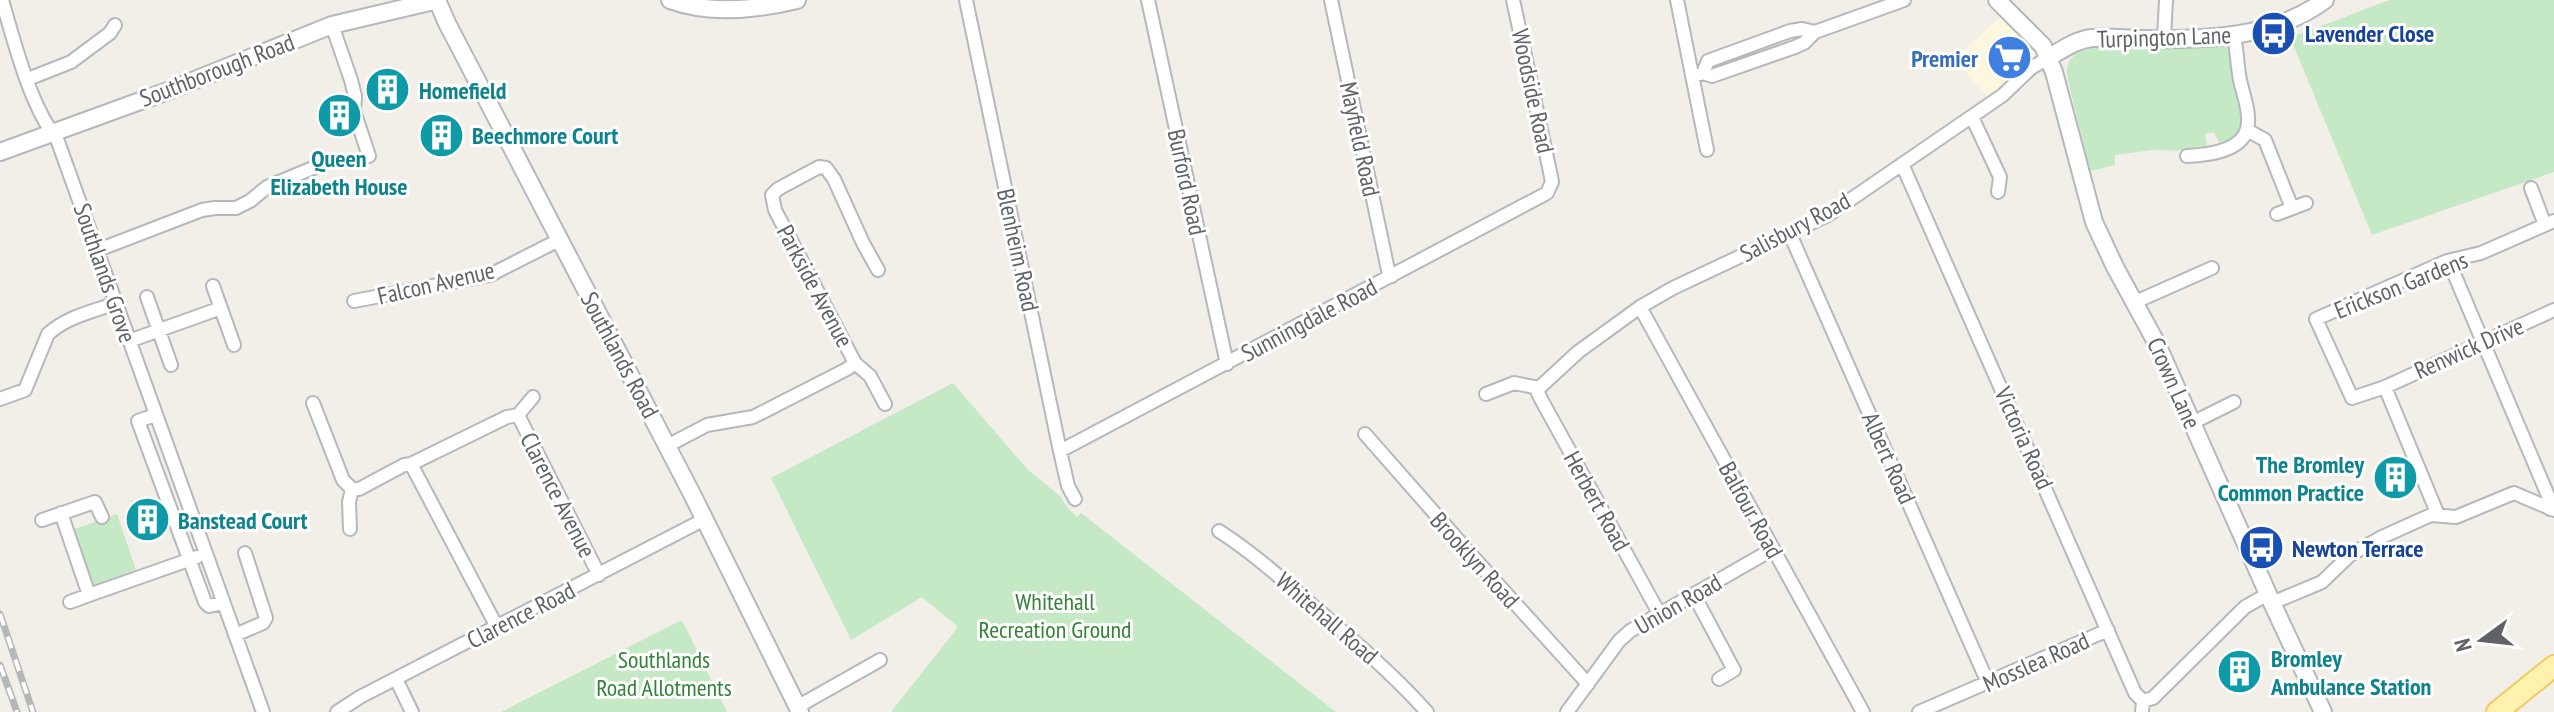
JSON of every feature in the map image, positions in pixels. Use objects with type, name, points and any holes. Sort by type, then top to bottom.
[{"type":"main road","points":[[2497,712],[2554,666]]},
{"type":"street","name":"Southlands Grove","points":[[2,0],[28,79],[47,128],[57,139],[98,250],[263,712]]},
{"type":"street","name":"Southborough Road","points":[[0,152],[165,92],[332,25],[437,0]]},
{"type":"street","name":"Southlands Road","points":[[437,0],[705,519],[798,709]]},
{"type":"street","points":[[670,0],[689,6],[797,0]]},
{"type":"street","name":"Blenheim Road","points":[[966,0],[1060,451],[1068,486],[1075,499]]},
{"type":"street","name":"Burford Road","points":[[1148,0],[1227,364]]},
{"type":"street","name":"Mayfield Road","points":[[1331,0],[1388,270],[1392,276]]},
{"type":"street","name":"Woodside Road","points":[[1513,0],[1552,182]]},
{"type":"street","points":[[1677,0],[1698,74],[1707,150]]},
{"type":"street","points":[[1698,74],[1708,61],[1790,31],[1802,29],[1815,32],[1904,0]]},
{"type":"street","points":[[1997,0],[2040,43],[2048,58]]},
{"type":"street","points":[[2164,39],[2166,0]]},
{"type":"street","name":"Turpington Lane","points":[[2048,58],[2070,44],[2091,38],[2234,36],[2291,19],[2325,0]]},
{"type":"street","points":[[28,79],[71,62],[110,33],[115,25]]},
{"type":"street","points":[[332,25],[351,80],[355,96],[354,111],[369,156]]},
{"type":"street","points":[[2187,156],[2206,155],[2231,147],[2247,130],[2234,36]]},
{"type":"street","name":"Salisbury Road","points":[[1539,388],[1578,352],[1640,307],[1673,288],[1828,215],[2003,95],[2031,68],[2048,58]]},
{"type":"street","name":"Crown Lane","points":[[2048,58],[2069,125],[2088,204],[2101,238],[2133,303],[2154,336],[2323,712]]},
{"type":"street","points":[[1972,117],[2000,177],[1998,192]]},
{"type":"street","points":[[2247,130],[2265,140],[2292,208]]},
{"type":"street","name":"Victoria Road","points":[[1902,164],[2142,706]]},
{"type":"street","name":"Parkside Avenue","points":[[878,270],[826,168],[819,167],[772,195],[775,210],[855,363],[870,376],[885,404]]},
{"type":"street","points":[[98,250],[202,210],[236,208],[267,187],[313,168]]},
{"type":"street","name":"Sunningdale Road","points":[[1060,451],[1543,196],[1551,188],[1552,182]]},
{"type":"street","points":[[2531,188],[2550,223]]},
{"type":"street","points":[[2277,214],[2306,203]]},
{"type":"street","name":"Erickson Gardens","points":[[2385,387],[2352,398],[2316,319],[2447,261],[2481,253],[2550,223]]},
{"type":"street","name":"Albert Road","points":[[1790,234],[1988,683]]},
{"type":"street","name":"Falcon Avenue","points":[[354,301],[490,275],[559,240]]},
{"type":"street","points":[[2133,303],[2212,268]]},
{"type":"street","points":[[2455,276],[2552,510]]},
{"type":"street","points":[[213,286],[234,345]]},
{"type":"street","points":[[147,297],[171,365]]},
{"type":"street","points":[[0,399],[25,390],[48,334],[54,329],[71,318],[116,303]]},
{"type":"street","name":"Balfour Road","points":[[1640,307],[1863,712]]},
{"type":"street","points":[[129,341],[221,308]]},
{"type":"street","name":"Renwick Drive","points":[[2385,387],[2554,310]]},
{"type":"street","name":"Parkside Avenue","points":[[667,446],[707,425],[753,417],[855,363]]},
{"type":"street","points":[[1486,394],[1514,383],[1539,388]]},
{"type":"street","points":[[2385,387],[2438,515]]},
{"type":"street","name":"Herbert Road","points":[[1539,388],[1542,401],[1659,613]]},
{"type":"street","points":[[313,403],[343,480],[352,489],[359,489],[494,423],[518,415],[533,397]]},
{"type":"street","points":[[2192,423],[2234,402]]},
{"type":"street","points":[[155,415],[138,421],[205,602],[209,606],[223,603]]},
{"type":"street","name":"Clarence Avenue","points":[[518,415],[599,575]]},
{"type":"street","name":"Brooklyn Road","points":[[1365,434],[1588,684]]},
{"type":"street","points":[[411,464],[497,627]]},
{"type":"street","points":[[350,529],[352,489]]},
{"type":"street","points":[[2142,706],[2245,607],[2322,582],[2359,548],[2431,515],[2456,517],[2514,493],[2552,510]]},
{"type":"street","points":[[42,520],[95,502],[102,517]]},
{"type":"street","points":[[61,513],[89,595]]},
{"type":"street","name":"Clarence Road","points":[[337,712],[360,697],[705,519]]},
{"type":"street","name":"Whitehall Road","points":[[1219,531],[1254,555],[1368,653],[1427,712]]},
{"type":"street","name":"Union Road","points":[[1567,712],[1624,636],[1773,549]]},
{"type":"street","points":[[235,635],[263,623],[266,618],[245,553]]},
{"type":"street","points":[[70,602],[205,554]]},
{"type":"street","points":[[1694,595],[1734,670],[1719,679]]},
{"type":"street","name":"Mosslea Road","points":[[1919,712],[2108,630]]},
{"type":"street","points":[[798,709],[880,660]]},
{"type":"street","points":[[396,679],[412,712]]},
{"type":"shaded area","points":[[2003,15],[2037,53],[1988,97],[1954,59]]},
{"type":"green space","points":[[2390,0],[2554,0],[2554,172],[2372,235],[2290,37]]},
{"type":"green space","points":[[2228,45],[2241,104],[2239,134],[2232,141],[2219,142],[2214,132],[2205,134],[2207,145],[2202,151],[2153,150],[2115,155],[2115,165],[2090,171],[2067,76],[2073,57],[2091,48]]},
{"type":"green space","name":"Whitehall Recreation Ground","points":[[953,383],[1028,470],[1060,496],[1077,517],[1081,513],[1336,712],[891,712],[958,627],[922,597],[851,640],[771,478]]},
{"type":"green space","points":[[117,514],[136,570],[92,586],[72,530]]},
{"type":"green space","name":"Southlands Road Allotments","points":[[682,620],[727,712],[501,712]]},
{"type":"railway","points":[[0,614],[33,712]]},
{"type":"railway","points":[[0,665],[17,712]]},
{"type":"place","name":"Lavender Close","points":[[2274,33]]},
{"type":"place","name":"Premier","points":[[2009,58]]},
{"type":"place","name":"Homefield","points":[[388,90]]},
{"type":"place","name":"Queen Elizabeth House","points":[[339,116]]},
{"type":"place","name":"Beechmore Court","points":[[441,135]]},
{"type":"place","name":"The Bromley Common Practice","points":[[2395,478]]},
{"type":"place","name":"Banstead Court","points":[[147,520]]},
{"type":"place","name":"Newton Terrace","points":[[2261,548]]},
{"type":"place","name":"Bromley Ambulance Station","points":[[2240,672]]}]
